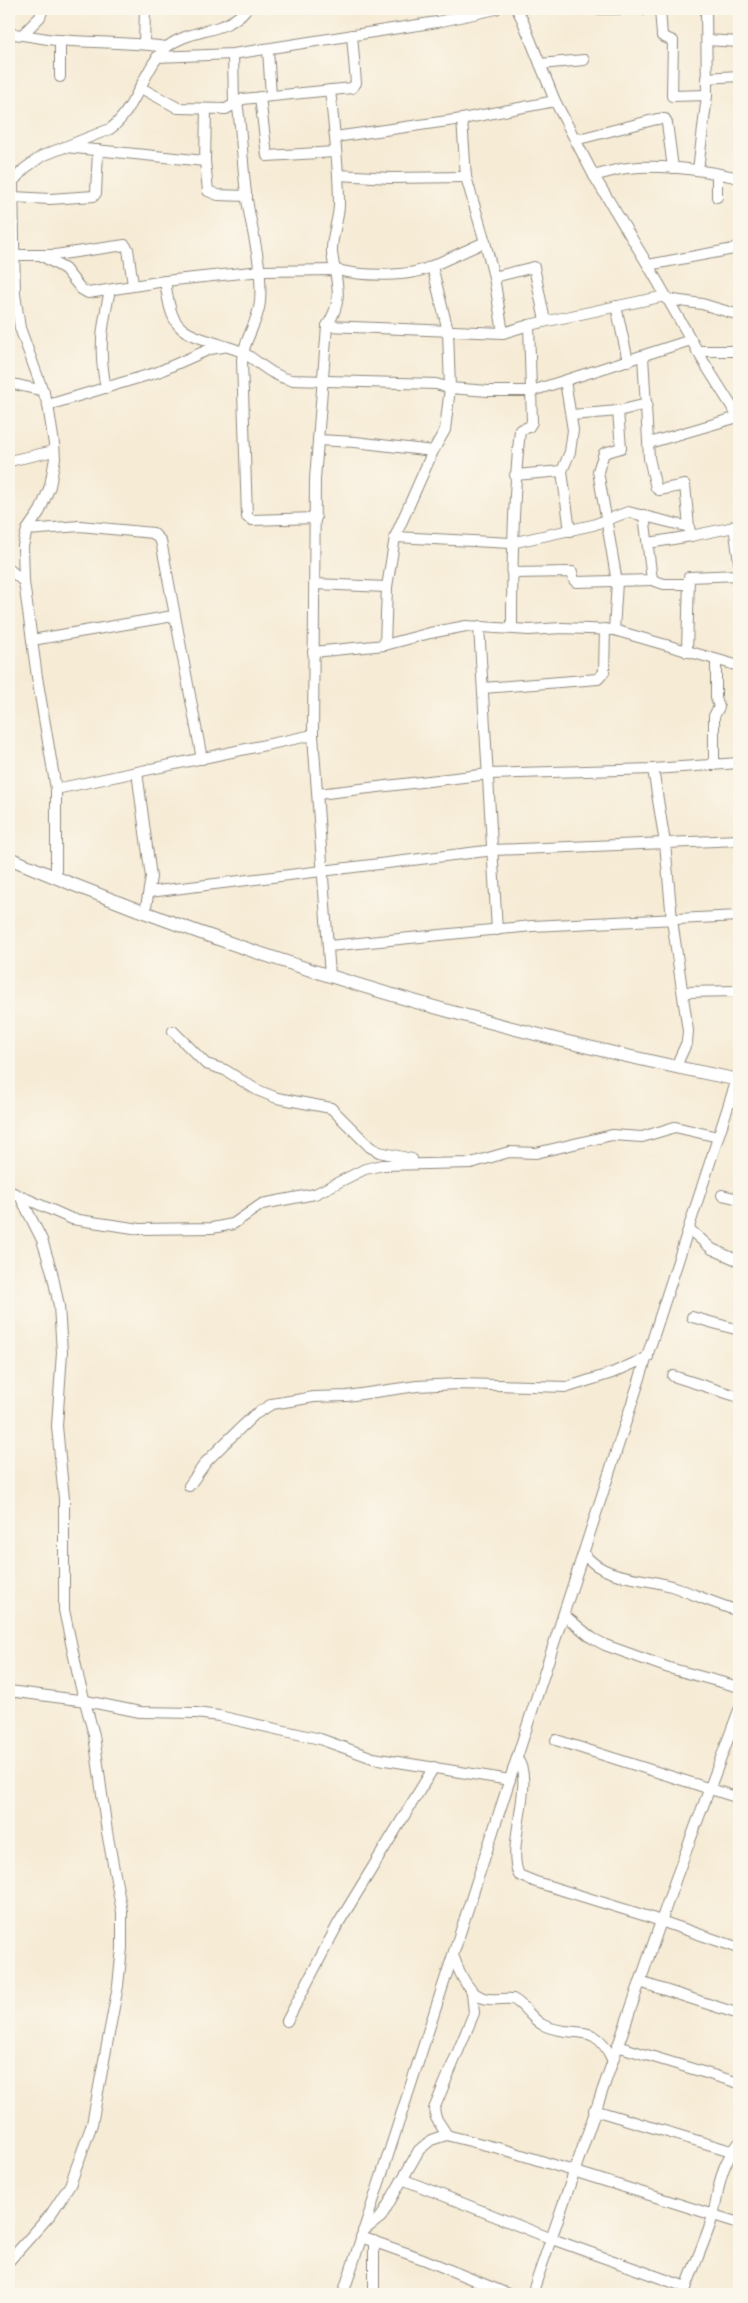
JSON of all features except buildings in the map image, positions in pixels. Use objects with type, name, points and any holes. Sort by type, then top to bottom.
[{"type":"street","points":[[22,34],[40,17],[43,9]]},
{"type":"street","points":[[144,44],[145,9]]},
{"type":"street","points":[[56,878],[56,789],[48,752],[24,582],[23,546],[27,530],[46,499],[50,486],[54,450],[44,390],[20,328],[12,294],[15,255],[11,185],[24,169],[42,156],[110,129],[116,124],[166,47],[188,35],[209,31],[228,23],[246,9]]},
{"type":"street","points":[[158,57],[233,54],[437,22],[496,9]]},
{"type":"street","points":[[516,9],[522,19],[555,101],[594,176],[697,351],[739,418],[649,442]]},
{"type":"street","points":[[577,9],[661,9],[662,38],[670,38],[673,41],[672,96],[707,95]]},
{"type":"street","points":[[698,170],[707,95],[706,9]]},
{"type":"street","points":[[9,34],[22,34],[60,40],[144,44],[166,47]]},
{"type":"street","points":[[141,88],[178,108],[226,109],[236,103],[260,97],[352,88],[356,85],[352,34]]},
{"type":"street","points":[[60,40],[60,78]]},
{"type":"street","points":[[707,40],[739,42]]},
{"type":"street","points":[[268,49],[271,96]]},
{"type":"street","points":[[233,54],[246,196],[261,271],[259,313],[243,352],[242,413],[247,518],[252,520],[316,518]]},
{"type":"street","points":[[540,64],[584,60]]},
{"type":"street","points":[[706,78],[739,76]]},
{"type":"street","points":[[330,90],[339,175],[339,215],[334,228],[332,253],[337,270],[338,303],[334,315],[327,326],[315,479],[313,652],[313,735],[330,976]]},
{"type":"street","points":[[260,97],[267,156],[336,152]]},
{"type":"street","points":[[335,137],[462,120],[555,101]]},
{"type":"street","points":[[206,109],[204,160],[210,193],[246,196]]},
{"type":"street","points":[[575,140],[658,119],[665,120],[673,168]]},
{"type":"street","points":[[462,120],[466,178],[494,276],[504,333]]},
{"type":"street","points":[[61,147],[204,160]]},
{"type":"street","points":[[13,197],[60,199],[94,196],[96,193],[98,150]]},
{"type":"street","points":[[594,176],[627,168],[673,168],[698,170],[739,178]]},
{"type":"street","points":[[717,174],[717,197]]},
{"type":"street","points":[[339,175],[390,178],[466,178]]},
{"type":"street","points":[[42,256],[65,269],[84,292],[92,294],[133,285],[261,271],[337,270],[400,274],[423,271],[485,242]]},
{"type":"street","points":[[15,255],[42,256],[125,245],[129,253],[133,285]]},
{"type":"street","points":[[648,265],[739,248]]},
{"type":"street","points":[[385,645],[387,587],[395,537],[433,451],[445,430],[450,388],[448,331],[432,266]]},
{"type":"street","points":[[494,276],[534,267],[544,321]]},
{"type":"street","points":[[165,281],[174,318],[180,329],[198,339],[243,352],[276,376],[291,380],[436,384],[450,388],[532,390],[566,381],[691,340]]},
{"type":"street","points":[[106,388],[100,353],[104,318],[110,290]]},
{"type":"street","points":[[327,326],[504,333],[544,321],[666,297],[702,304],[739,315]]},
{"type":"street","points":[[616,306],[628,361]]},
{"type":"street","points":[[512,628],[511,543],[515,475],[520,430],[531,425],[532,390],[529,325]]},
{"type":"street","points":[[48,405],[158,372],[210,349],[226,346]]},
{"type":"street","points":[[697,351],[739,351]]},
{"type":"street","points":[[643,356],[649,442],[648,458],[656,488],[659,490],[683,484],[686,487],[690,531]]},
{"type":"street","points":[[566,381],[572,415],[572,442],[562,471],[570,531]]},
{"type":"street","points":[[9,384],[44,390]]},
{"type":"street","points":[[572,415],[618,411],[647,404]]},
{"type":"street","points":[[482,688],[598,679],[604,672],[617,582],[599,467],[604,453],[621,448],[618,411]]},
{"type":"street","points":[[318,440],[355,442],[433,451]]},
{"type":"street","points":[[9,460],[54,450]]},
{"type":"street","points":[[515,475],[562,471]]},
{"type":"street","points":[[395,537],[511,543],[570,531],[628,512],[644,515],[690,531]]},
{"type":"street","points":[[644,515],[649,543],[652,580]]},
{"type":"street","points":[[27,530],[80,526],[153,533],[161,542],[202,759]]},
{"type":"street","points":[[649,543],[690,531],[737,526],[739,562]]},
{"type":"street","points":[[9,570],[24,582]]},
{"type":"street","points":[[512,573],[572,572],[576,582],[652,580],[664,584],[687,584]]},
{"type":"street","points":[[687,652],[687,584],[690,577],[739,575]]},
{"type":"street","points":[[315,584],[387,587]]},
{"type":"street","points":[[32,640],[174,616]]},
{"type":"street","points":[[313,652],[385,645],[466,626],[529,630],[562,628],[610,630],[739,666]]},
{"type":"street","points":[[479,626],[494,850],[497,930]]},
{"type":"street","points":[[714,765],[714,716],[719,707],[716,698],[716,661]]},
{"type":"street","points":[[56,789],[313,735]]},
{"type":"street","points":[[318,794],[489,774],[739,763]]},
{"type":"street","points":[[653,768],[665,843],[672,920],[684,992],[688,1031],[686,1042],[676,1066]]},
{"type":"street","points":[[137,772],[151,877],[145,913]]},
{"type":"street","points":[[150,892],[494,850],[739,840]]},
{"type":"street","points":[[9,858],[145,913],[330,976],[491,1023],[738,1079],[343,2294]]},
{"type":"street","points":[[329,946],[497,930],[739,916]]},
{"type":"street","points":[[684,992],[739,991]]},
{"type":"street","points":[[173,1031],[206,1064],[225,1070],[257,1090],[277,1098],[331,1108],[370,1148],[379,1152],[425,1162]]},
{"type":"street","points":[[9,1191],[72,1219],[140,1229],[212,1228],[233,1224],[262,1204],[315,1194],[365,1169],[383,1165],[425,1162],[471,1163],[509,1152],[536,1153],[568,1147],[612,1135],[642,1137],[675,1128],[718,1137]]},
{"type":"street","points":[[722,1194],[739,1199]]},
{"type":"street","points":[[9,2261],[51,2214],[70,2184],[92,2124],[118,1986],[122,1948],[122,1912],[107,1832],[94,1736],[67,1626],[63,1596],[64,1498],[57,1426],[62,1352],[59,1306],[52,1272],[42,1240],[20,1196]]},
{"type":"street","points":[[689,1229],[712,1249],[739,1261]]},
{"type":"street","points":[[692,1317],[739,1330]]},
{"type":"street","points":[[189,1486],[206,1462],[225,1443],[254,1415],[272,1404],[314,1397],[347,1396],[426,1385],[568,1386],[612,1373],[648,1357]]},
{"type":"street","points":[[673,1376],[739,1397]]},
{"type":"street","points":[[584,1554],[594,1566],[607,1572],[670,1585],[739,1611]]},
{"type":"street","points":[[564,1615],[592,1638],[605,1645],[669,1668],[739,1687]]},
{"type":"street","points":[[9,1691],[86,1701],[150,1714],[196,1713],[219,1716],[320,1739],[373,1758],[510,1780]]},
{"type":"street","points":[[532,2294],[575,2173],[612,2059],[710,1788],[735,1729],[739,1710]]},
{"type":"street","points":[[556,1740],[739,1798]]},
{"type":"street","points":[[517,1759],[520,1765],[522,1787],[515,1852],[519,1875],[739,1948]]},
{"type":"street","points":[[287,2021],[338,1924],[434,1767]]},
{"type":"street","points":[[447,2135],[436,2118],[434,2109],[474,2013],[472,1992],[453,1955]]},
{"type":"street","points":[[640,1982],[739,2014]]},
{"type":"street","points":[[472,1992],[483,1998],[508,1998],[516,2001],[536,2020],[546,2026],[594,2035],[605,2044],[612,2059]]},
{"type":"street","points":[[617,2046],[739,2083]]},
{"type":"street","points":[[594,2110],[737,2149]]},
{"type":"street","points":[[362,2234],[381,2217],[419,2150],[431,2140],[447,2135],[506,2150],[739,2223]]},
{"type":"street","points":[[402,2179],[685,2291],[713,2215],[728,2156],[737,2149]]},
{"type":"street","points":[[362,2234],[374,2241],[508,2294]]},
{"type":"street","points":[[374,2241],[374,2294]]}]
